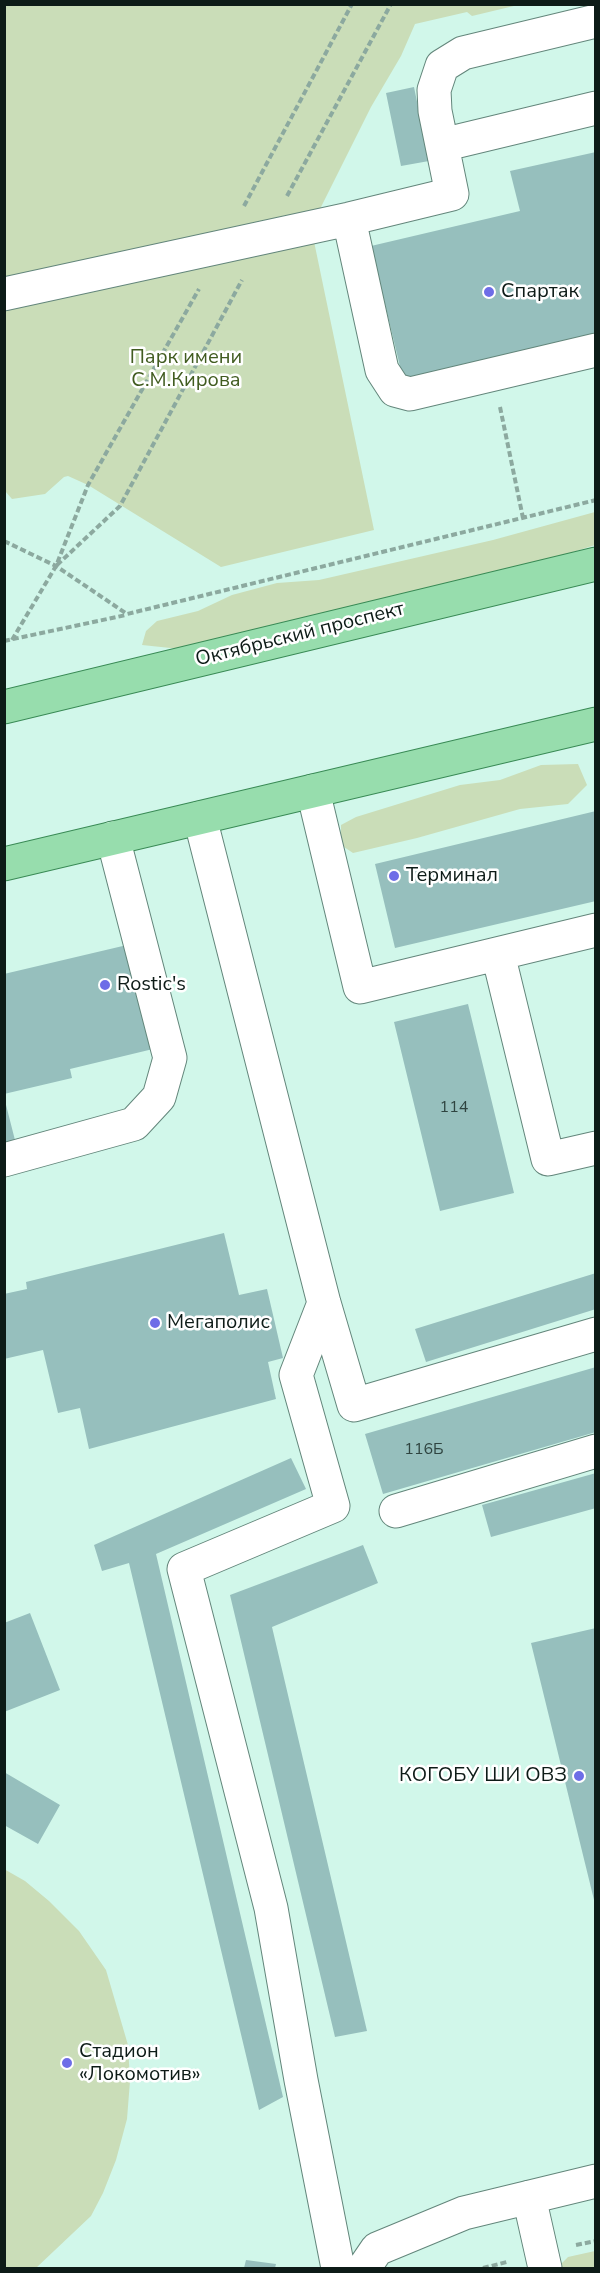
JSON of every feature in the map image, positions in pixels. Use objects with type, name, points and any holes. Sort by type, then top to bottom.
[{"type":"main road","name":"Октябрьский проспект","points":[[4,707],[596,564]]},
{"type":"main road","points":[[4,864],[596,724]]},
{"type":"street","points":[[4,294],[349,219],[452,194],[435,111],[434,90],[442,66],[463,53],[596,21]]},
{"type":"street","points":[[442,145],[596,108]]},
{"type":"street","points":[[349,219],[382,370],[395,390],[410,394],[596,350]]},
{"type":"street","points":[[313,791],[360,987],[596,930]]},
{"type":"street","points":[[200,818],[324,1303],[354,1405],[596,1334]]},
{"type":"street","points":[[4,1160],[134,1124],[159,1097],[170,1058],[113,838]]},
{"type":"street","points":[[498,954],[548,1159],[596,1148]]},
{"type":"street","points":[[324,1303],[296,1375],[333,1506],[184,1569],[271,1908],[301,2080],[338,2268]]},
{"type":"street","points":[[396,1511],[596,1451]]},
{"type":"street","points":[[364,2268],[377,2248],[464,2212],[596,2181]]},
{"type":"street","points":[[529,2197],[545,2268]]},
{"type":"path","points":[[494,374],[523,518]]},
{"type":"path","points":[[12,640],[56,566],[88,485],[120,429]]},
{"type":"path","points":[[56,566],[120,506],[149,452]]},
{"type":"path","points":[[4,641],[127,615],[596,500]]},
{"type":"path","points":[[4,541],[56,566],[127,615]]},
{"type":"green space","name":"Парк имени С.М.Кирова","points":[[4,5],[518,5],[472,16],[467,12],[415,24],[401,56],[371,107],[311,227],[374,530],[221,567],[88,485],[68,476],[45,494],[12,499],[5,491]]},
{"type":"green space","points":[[595,512],[595,545],[552,559],[267,626],[253,633],[180,649],[142,645],[146,631],[157,621],[198,611],[232,595],[277,583],[319,580],[493,540]]},
{"type":"green space","points":[[578,764],[587,785],[568,804],[520,809],[417,838],[353,853],[341,845],[341,825],[356,817],[460,785],[500,780],[541,765]]},
{"type":"green space","name":"Cтадион «Локомотив»","points":[[4,1869],[25,1881],[79,1931],[106,1970],[128,2045],[130,2081],[127,2119],[116,2160],[103,2193],[91,2216],[36,2268],[5,2268]]},
{"type":"green space","points":[[595,2251],[595,2268],[557,2268],[568,2257]]},
{"type":"building","points":[[414,87],[429,161],[401,166],[386,93]]},
{"type":"building","name":"Спартак","points":[[596,152],[596,338],[404,383],[371,246],[520,211],[510,171]]},
{"type":"building","points":[[596,811],[596,901],[395,948],[375,864]]},
{"type":"building","points":[[127,945],[153,1049],[70,1069],[72,1078],[4,1094],[4,974]]},
{"type":"building","points":[[468,1004],[514,1193],[440,1211],[394,1022]]},
{"type":"building","points":[[4,1097],[17,1148],[4,1151]]},
{"type":"building","name":"Мегаполис","points":[[224,1233],[239,1295],[267,1289],[283,1358],[268,1362],[276,1399],[89,1449],[80,1408],[58,1413],[43,1350],[4,1359],[4,1294],[27,1289],[26,1282]]},
{"type":"building","points":[[596,1273],[596,1309],[426,1362],[415,1329]]},
{"type":"building","points":[[596,1367],[596,1432],[383,1494],[365,1434]]},
{"type":"building","points":[[291,1458],[306,1489],[156,1554],[283,2097],[259,2110],[129,1563],[102,1571],[94,1545]]},
{"type":"building","points":[[596,1473],[596,1508],[491,1537],[482,1505]]},
{"type":"building","points":[[363,1545],[378,1583],[272,1627],[367,2031],[335,2037],[230,1595]]},
{"type":"building","points":[[30,1613],[60,1690],[4,1712],[4,1623]]},
{"type":"building","name":"КОГОБУ ШИ ОВЗ","points":[[596,1628],[596,1904],[595,1904],[531,1643]]},
{"type":"building","points":[[4,1772],[60,1805],[38,1844],[4,1825]]},
{"type":"building","points":[[246,2260],[276,2264],[275,2268],[244,2268]]},
{"type":"place","name":"Спартак","points":[[489,292]]},
{"type":"place","name":"Терминал","points":[[394,876]]},
{"type":"place","name":"Rostiс's","points":[[105,985]]},
{"type":"place","name":"Мегаполис","points":[[155,1323]]},
{"type":"place","name":"КОГОБУ ШИ ОВЗ","points":[[579,1776]]},
{"type":"place","name":"Cтадион «Локомотив»","points":[[67,2063]]}]
